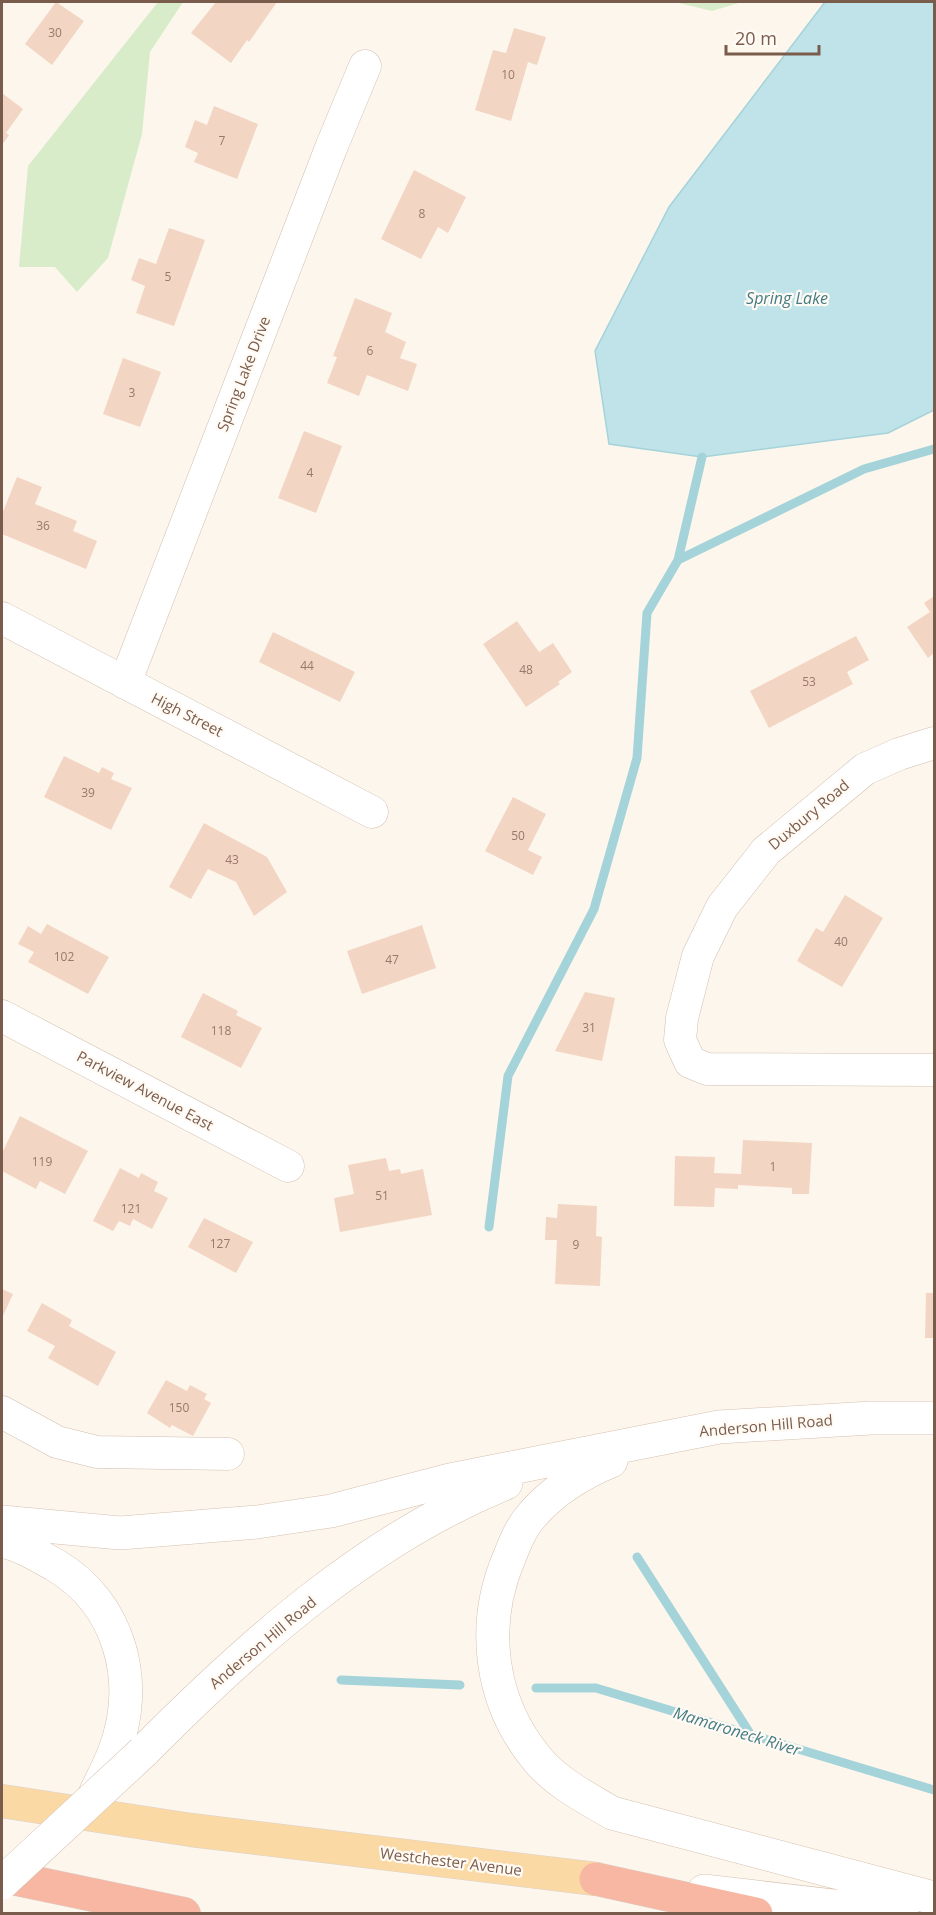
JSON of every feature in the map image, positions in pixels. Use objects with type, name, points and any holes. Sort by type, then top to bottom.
[{"type":"highway","points":[[2,1876],[184,1914]]},
{"type":"highway","points":[[596,1879],[756,1914]]},
{"type":"main road","name":"Anderson Hill Road","points":[[2,1522],[120,1533],[257,1522],[332,1510],[450,1480],[563,1460],[719,1427],[785,1422],[934,1418]]},
{"type":"main road","points":[[670,1437],[599,1466],[565,1485],[532,1515],[519,1535],[504,1570],[493,1608],[491,1644],[503,1702],[518,1731],[538,1761],[568,1787],[612,1813],[934,1898]]},
{"type":"main road","name":"Anderson Hill Road","points":[[2,1883],[93,1798],[129,1751],[347,1573],[405,1533],[474,1496],[563,1460]]},
{"type":"main road","points":[[2,1541],[35,1554],[67,1572],[90,1591],[106,1613],[119,1642],[126,1672],[121,1725],[129,1751]]},
{"type":"main road","name":"Westchester Avenue","points":[[2,1801],[191,1830],[902,1914]]},
{"type":"street","name":"Spring Lake Drive","points":[[125,683],[331,148],[365,66]]},
{"type":"street","name":"High Street","points":[[2,618],[372,812]]},
{"type":"street","name":"Duxbury Road","points":[[934,743],[899,754],[865,769],[766,851],[722,907],[698,956],[682,1018],[680,1040],[690,1062],[707,1070],[934,1070]]},
{"type":"street","name":"Parkview Avenue East","points":[[2,1016],[288,1166]]},
{"type":"street","points":[[2,1412],[57,1442],[97,1452],[228,1454]]},
{"type":"green space","points":[[158,2],[183,2],[150,52],[142,134],[108,258],[77,292],[55,267],[19,267],[28,166]]},
{"type":"green space","points":[[675,2],[742,2],[712,11]]},
{"type":"water","name":"Spring Lake","points":[[825,2],[934,2],[934,410],[888,433],[702,457],[609,444],[595,351],[669,207]]},
{"type":"building","points":[[56,2],[84,21],[52,65],[25,44]]},
{"type":"building","points":[[216,2],[277,2],[231,63],[191,33]]},
{"type":"building","points":[[514,28],[546,37],[537,65],[528,62],[511,121],[475,110],[493,50],[506,53]]},
{"type":"building","points":[[2,93],[23,109],[6,133],[9,135],[2,145]]},
{"type":"building","points":[[214,106],[258,124],[237,179],[194,162],[198,153],[185,147],[195,120],[207,125]]},
{"type":"building","points":[[414,170],[466,197],[448,233],[438,227],[421,259],[381,239]]},
{"type":"building","points":[[169,228],[205,240],[174,326],[136,313],[145,286],[131,280],[139,258],[156,264]]},
{"type":"building","points":[[355,298],[392,313],[385,332],[406,342],[400,358],[417,364],[408,391],[367,375],[359,396],[327,383],[337,357],[333,356]]},
{"type":"building","points":[[123,358],[161,372],[140,427],[103,414]]},
{"type":"building","points":[[304,431],[342,446],[316,513],[278,498]]},
{"type":"building","points":[[17,477],[42,487],[35,504],[77,521],[73,531],[97,541],[86,569],[2,534],[2,514]]},
{"type":"building","points":[[934,596],[934,653],[928,658],[907,627],[930,612],[924,603]]},
{"type":"building","points":[[517,621],[539,652],[553,643],[572,672],[558,682],[560,684],[526,707],[483,644]]},
{"type":"building","points":[[273,632],[355,672],[340,702],[259,662]]},
{"type":"building","points":[[856,636],[869,660],[847,672],[853,684],[769,728],[750,691]]},
{"type":"building","points":[[64,756],[99,773],[102,767],[114,773],[111,779],[132,788],[111,830],[44,797]]},
{"type":"building","points":[[513,797],[546,814],[528,850],[542,857],[533,875],[485,851]]},
{"type":"building","points":[[204,823],[267,857],[287,892],[254,916],[236,882],[208,869],[191,899],[169,887]]},
{"type":"building","points":[[845,895],[883,918],[842,987],[797,961],[816,928],[823,932]]},
{"type":"building","points":[[47,924],[109,957],[88,994],[28,962],[34,952],[18,944],[28,926],[41,934]]},
{"type":"building","points":[[422,925],[436,968],[362,994],[347,951]]},
{"type":"building","points":[[585,992],[615,998],[602,1061],[555,1051]]},
{"type":"building","points":[[203,993],[238,1011],[236,1015],[262,1028],[241,1068],[181,1037]]},
{"type":"building","points":[[20,1116],[88,1151],[65,1194],[40,1181],[36,1189],[2,1171],[2,1153]]},
{"type":"building","points":[[743,1140],[812,1143],[809,1194],[792,1194],[792,1188],[738,1185],[738,1189],[715,1188],[714,1207],[674,1206],[675,1156],[715,1157],[714,1173],[741,1174]]},
{"type":"building","points":[[386,1158],[389,1171],[400,1169],[401,1174],[423,1169],[432,1215],[340,1232],[334,1198],[354,1194],[348,1165]]},
{"type":"building","points":[[120,1168],[139,1178],[141,1173],[158,1182],[154,1191],[168,1198],[152,1229],[133,1219],[130,1226],[119,1221],[113,1231],[93,1221]]},
{"type":"building","points":[[558,1204],[597,1206],[596,1236],[602,1237],[600,1286],[555,1284],[557,1240],[545,1240],[546,1217],[557,1218]]},
{"type":"building","points":[[204,1218],[253,1242],[236,1273],[188,1247]]},
{"type":"building","points":[[2,1289],[13,1294],[2,1318]]},
{"type":"building","points":[[926,1293],[934,1293],[934,1338],[925,1338]]},
{"type":"building","points":[[42,1303],[72,1320],[69,1326],[116,1352],[98,1386],[48,1358],[55,1346],[27,1331]]},
{"type":"building","points":[[166,1380],[187,1391],[190,1385],[207,1394],[204,1399],[211,1403],[193,1436],[172,1425],[170,1428],[147,1413]]},
{"type":"waterway","points":[[489,1227],[508,1076],[594,909],[637,758],[647,613],[678,560],[864,469],[934,449]]},
{"type":"waterway","points":[[678,560],[702,457]]},
{"type":"waterway","points":[[637,1557],[749,1732]]},
{"type":"waterway","name":"Mamaroneck River","points":[[341,1680],[460,1685]]},
{"type":"waterway","name":"Mamaroneck River","points":[[536,1688],[596,1688],[934,1790]]}]
